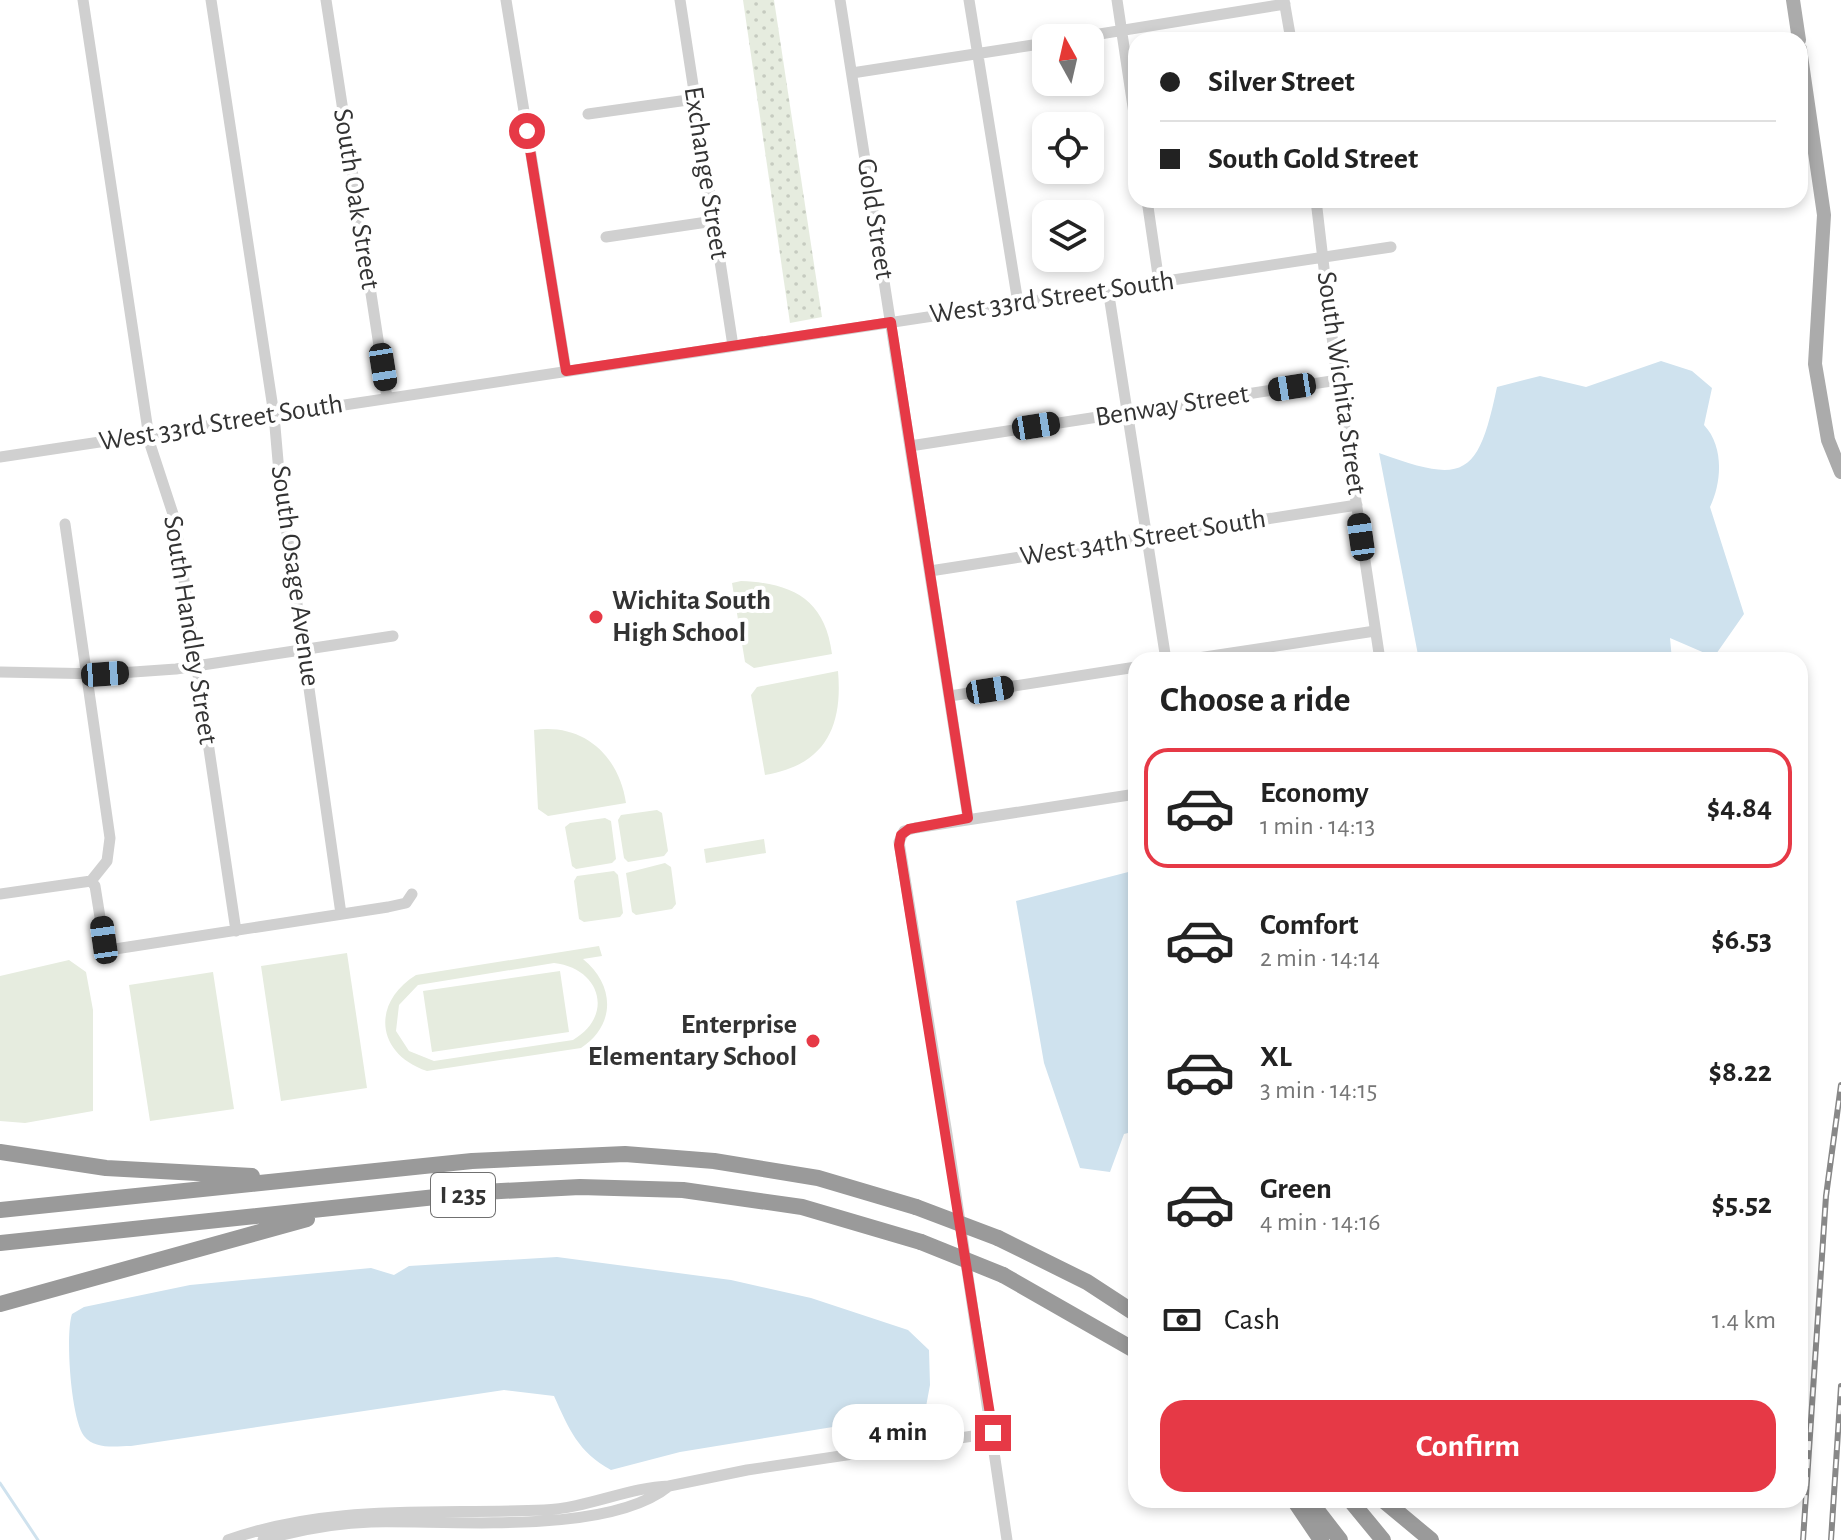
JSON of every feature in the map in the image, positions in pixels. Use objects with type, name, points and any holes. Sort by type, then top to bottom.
[{"type":"highway","points":[[0,1152],[106,1168],[310,1179]]},
{"type":"highway","name":"I 235","points":[[0,1210],[472,1161],[625,1154],[714,1161],[818,1178],[916,1207],[998,1238],[1087,1282],[1128,1309]]},
{"type":"highway","name":"I 235","points":[[0,1243],[483,1192],[580,1187],[683,1190],[802,1207],[921,1242],[1003,1275],[1128,1346]]},
{"type":"highway","points":[[0,1304],[353,1206]]},
{"type":"highway","points":[[1299,1508],[1321,1540]]},
{"type":"highway","points":[[1315,1508],[1340,1540]]},
{"type":"highway","points":[[1357,1508],[1383,1540]]},
{"type":"highway","points":[[1393,1508],[1431,1540]]},
{"type":"main road","points":[[1793,0],[1798,32]]},
{"type":"main road","points":[[1808,112],[1824,215],[1815,364],[1828,440],[1841,472]]},
{"type":"street","name":"South Handley Street","points":[[83,0],[149,434],[155,465],[175,520],[236,931]]},
{"type":"street","name":"South Osage Avenue","points":[[211,0],[274,415],[280,484],[341,914]]},
{"type":"street","name":"South Oak Street","points":[[326,0],[387,398]]},
{"type":"street","points":[[506,0],[566,371]]},
{"type":"street","name":"Exchange Street","points":[[680,0],[733,346]]},
{"type":"street","name":"Gold Street","points":[[840,0],[968,818]]},
{"type":"street","points":[[969,0],[1018,303]]},
{"type":"street","points":[[1117,0],[1128,75]]},
{"type":"street","points":[[1104,33],[1285,2],[1290,32]]},
{"type":"street","points":[[852,73],[1032,45]]},
{"type":"street","points":[[588,114],[695,99]]},
{"type":"street","points":[[1148,208],[1159,282]]},
{"type":"street","name":"South Wichita Street","points":[[1317,208],[1338,380],[1379,652]]},
{"type":"street","points":[[606,237],[714,221]]},
{"type":"street","name":"West 33rd Street South","points":[[0,457],[1391,247]]},
{"type":"street","points":[[1108,289],[1165,652]]},
{"type":"street","name":"Benway Street","points":[[910,446],[1338,380]]},
{"type":"street","name":"West 34th Street South","points":[[930,571],[1357,505]]},
{"type":"street","points":[[1,890],[91,881],[107,861],[110,841],[65,524]]},
{"type":"street","points":[[1237,652],[1375,631]]},
{"type":"street","points":[[0,672],[87,674],[196,666],[393,636]]},
{"type":"street","points":[[950,696],[1128,668]]},
{"type":"street","points":[[1007,1540],[947,1134],[907,903],[900,838],[909,829],[1128,795]]},
{"type":"street","points":[[91,881],[95,886],[107,947],[115,949],[406,903],[412,894]]},
{"type":"street","points":[[228,1540],[280,1524],[334,1514],[551,1510],[747,1470],[993,1433]]},
{"type":"street","points":[[263,1540],[332,1525],[368,1522],[570,1518],[633,1505],[657,1497],[669,1486]]},
{"type":"shaded area","points":[[743,0],[774,0],[822,317],[790,323]]},
{"type":"shaded area","points":[[741,581],[776,586],[803,598],[814,607],[822,620],[832,654],[754,668],[745,662],[732,583]]},
{"type":"shaded area","points":[[838,671],[837,709],[826,740],[802,762],[765,775],[751,695],[757,687]]},
{"type":"shaded area","points":[[534,730],[568,732],[596,746],[616,770],[626,803],[548,816],[538,809]]},
{"type":"shaded area","points":[[657,810],[662,813],[668,851],[664,856],[628,862],[624,858],[618,820],[621,815]]},
{"type":"shaded area","points":[[605,818],[611,821],[616,859],[612,863],[576,869],[572,866],[565,827],[570,823]]},
{"type":"shaded area","points":[[764,839],[766,853],[706,863],[704,849]]},
{"type":"shaded area","points":[[665,863],[671,867],[676,904],[672,909],[636,915],[632,912],[626,873]]},
{"type":"shaded area","points":[[614,871],[618,875],[623,913],[620,917],[584,922],[579,919],[574,881],[577,876]]},
{"type":"shaded area","points":[[599,946],[602,956],[583,959],[594,969],[606,993],[605,1017],[601,1028],[581,1048],[427,1071],[397,1053],[389,1041],[386,1027],[386,1013],[392,999],[401,986],[416,975]],"holes":[[[554,963],[570,967],[591,983],[598,1006],[586,1030],[573,1040],[434,1061],[409,1051],[396,1031],[399,1005],[418,985]]]},
{"type":"shaded area","points":[[347,953],[367,1088],[281,1101],[261,966]]},
{"type":"shaded area","points":[[69,960],[86,972],[93,1010],[93,1111],[25,1123],[0,1121],[0,976]]},
{"type":"shaded area","points":[[560,971],[569,1032],[432,1052],[423,991]]},
{"type":"shaded area","points":[[213,972],[234,1109],[150,1121],[129,985]]},
{"type":"water","points":[[1661,361],[1692,371],[1712,388],[1704,425],[1715,443],[1719,476],[1710,507],[1744,614],[1717,652],[1702,652],[1670,638],[1671,652],[1417,652],[1379,453],[1431,469],[1449,470],[1463,466],[1474,456],[1482,440],[1497,387],[1540,376],[1586,387]]},
{"type":"water","points":[[1128,872],[1128,1133],[1124,1134],[1110,1172],[1080,1168],[1044,1063],[1016,901]]},
{"type":"water","points":[[557,1257],[731,1280],[811,1298],[908,1330],[929,1350],[930,1385],[925,1412],[680,1452],[611,1470],[582,1447],[554,1396],[504,1390],[131,1446],[94,1443],[84,1436],[79,1427],[70,1376],[69,1340],[72,1314],[84,1307],[190,1285],[371,1268],[394,1275],[409,1266]]},
{"type":"waterway","points":[[0,1483],[38,1540]]},
{"type":"railway","points":[[1808,1465],[1826,1196],[1841,1085]]},
{"type":"railway","points":[[1831,1540],[1841,1386]]},
{"type":"railway","points":[[1803,1540],[1805,1508]]},
{"type":"place","name":"Wichita South High School","points":[[596,617]]},
{"type":"place","name":"Enterprise Elementary School","points":[[813,1041]]},
{"type":"route","points":[[527,131],[566,371],[891,322],[968,818],[909,829],[901,835],[899,845],[993,1433]]}]
